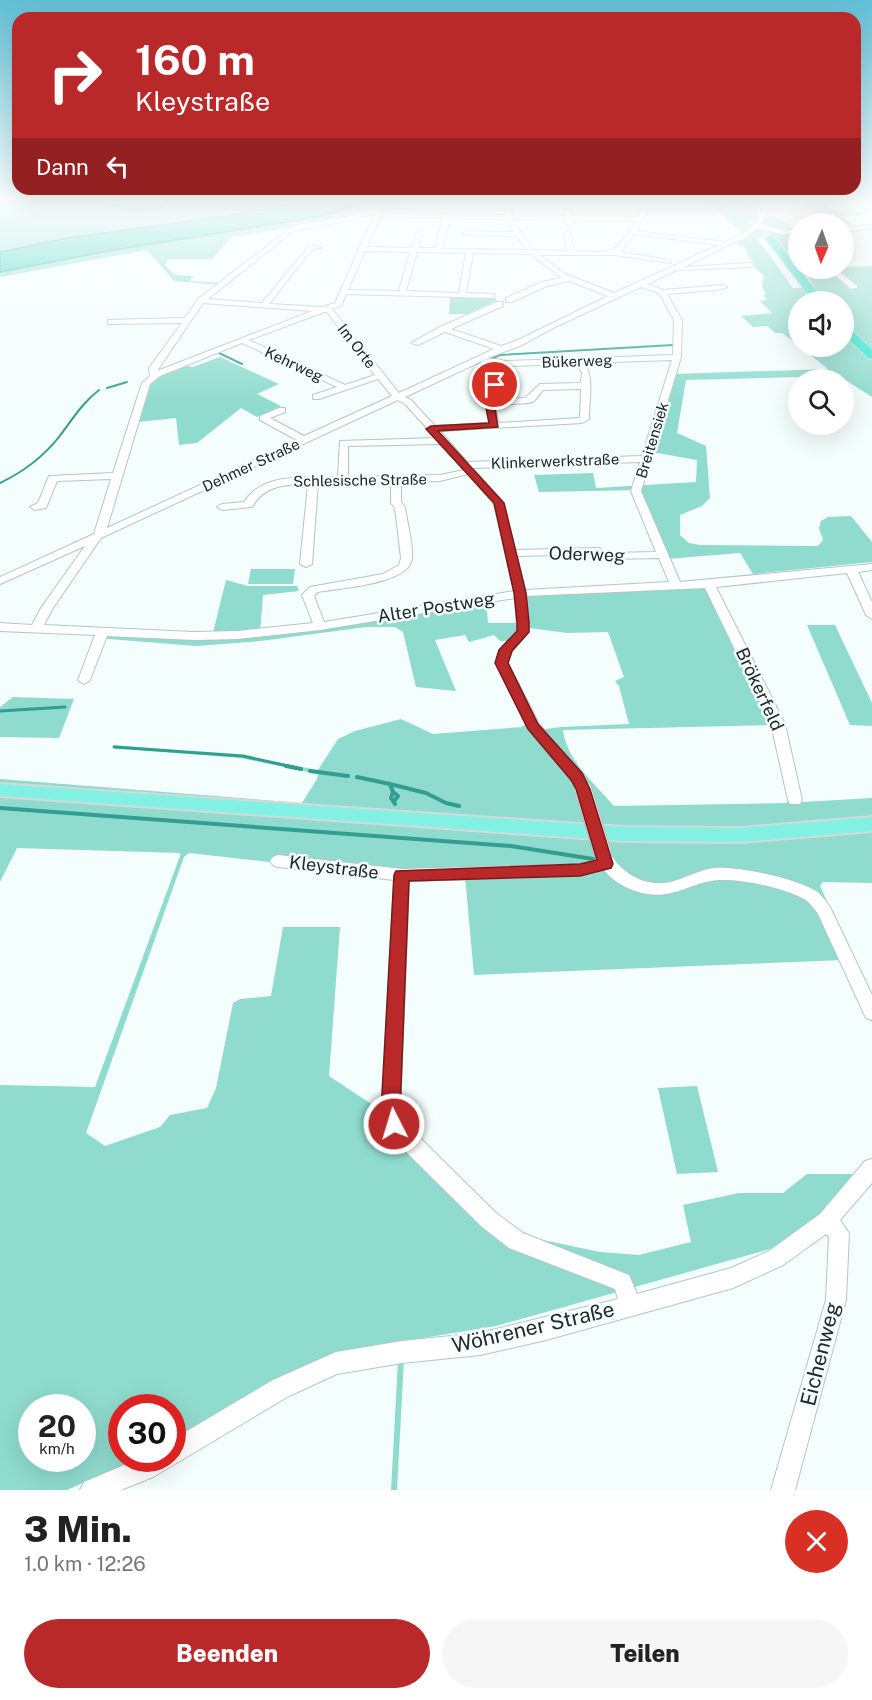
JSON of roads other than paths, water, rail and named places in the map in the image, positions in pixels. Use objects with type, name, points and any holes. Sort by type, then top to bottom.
[{"type":"highway","points":[[788,270],[802,291]]},
{"type":"highway","points":[[793,270],[811,291]]},
{"type":"highway","points":[[854,338],[872,355]]},
{"type":"highway","points":[[854,348],[872,364]]},
{"type":"main road","points":[[0,790],[624,834],[741,835],[872,824]]},
{"type":"street","points":[[157,374],[153,374],[153,368],[201,301],[242,270]]},
{"type":"street","points":[[265,304],[292,270]]},
{"type":"street","points":[[36,629],[47,608],[99,536],[146,383],[157,374],[328,310],[338,304],[352,270]]},
{"type":"street","points":[[402,293],[409,270]]},
{"type":"street","points":[[462,296],[467,270]]},
{"type":"street","points":[[554,270],[562,276],[614,296]]},
{"type":"street","name":"Dehmer Straße","points":[[0,581],[478,359],[519,343],[640,284],[664,270]]},
{"type":"street","points":[[509,300],[545,284],[569,279]]},
{"type":"street","points":[[844,279],[854,287]]},
{"type":"street","points":[[640,284],[662,292],[723,287]]},
{"type":"street","points":[[342,292],[402,293],[426,297],[491,296]]},
{"type":"street","name":"Breitensiek","points":[[662,292],[678,320],[677,357],[636,495],[676,586]]},
{"type":"street","name":"Im Orte","points":[[201,301],[328,310],[380,376],[408,402],[499,503],[520,593],[523,632],[506,650],[502,663],[532,726],[577,777],[583,789],[604,859]]},
{"type":"street","points":[[415,343],[500,304]]},
{"type":"street","points":[[111,322],[188,320]]},
{"type":"street","points":[[443,329],[501,349]]},
{"type":"street","name":"Kehrweg","points":[[244,341],[343,387]]},
{"type":"street","name":"Bükerweg","points":[[478,359],[505,364],[677,357]]},
{"type":"street","points":[[431,429],[584,419],[586,373],[580,361]]},
{"type":"street","points":[[495,425],[489,402],[505,364]]},
{"type":"street","name":"Kehrweg","points":[[316,397],[380,376]]},
{"type":"street","points":[[489,402],[526,401],[531,399],[540,387],[586,386]]},
{"type":"street","points":[[282,410],[263,418],[304,440]]},
{"type":"street","points":[[343,480],[343,443],[442,441]]},
{"type":"street","name":"Klinkerwerkstraße","points":[[467,468],[647,459]]},
{"type":"street","name":"Schlesische Straße","points":[[222,507],[248,505],[251,498],[260,492],[286,481],[440,478],[467,468]]},
{"type":"street","points":[[35,507],[42,506],[53,478],[117,476]]},
{"type":"street","points":[[320,626],[308,595],[314,589],[386,577],[404,567],[407,558],[400,507],[396,503],[396,479]]},
{"type":"street","points":[[306,564],[313,481]]},
{"type":"street","name":"Oderweg","points":[[511,553],[599,552],[606,556],[662,555]]},
{"type":"street","name":"Alter Postweg","points":[[0,627],[194,636],[237,635],[320,626],[520,593],[709,584],[872,567]]},
{"type":"street","points":[[850,569],[872,615]]},
{"type":"street","name":"Brökerfeld","points":[[709,584],[766,704],[778,724],[795,800]]},
{"type":"street","points":[[84,680],[102,632]]},
{"type":"street","points":[[604,859],[623,878],[649,888],[665,889],[706,876],[732,875],[807,893],[816,899],[824,911],[872,1013]]},
{"type":"street","name":"Kleystraße","points":[[278,861],[402,875],[580,870],[604,859]]},
{"type":"street","points":[[402,875],[391,1112],[394,1124],[401,1134],[489,1220],[516,1241],[622,1282],[631,1305]]},
{"type":"street","name":"Wöhrener Straße","points":[[186,1445],[281,1388],[336,1364],[402,1352],[480,1344],[546,1329],[733,1278],[776,1258],[826,1221],[872,1168]]},
{"type":"street","name":"Eichenweg","points":[[783,1490],[836,1300],[839,1233],[826,1221]]},
{"type":"street","points":[[92,1490],[137,1472]]},
{"type":"waterway","points":[[490,359],[500,355],[673,345]]},
{"type":"waterway","points":[[219,353],[242,364]]},
{"type":"waterway","points":[[107,388],[127,382]]},
{"type":"waterway","points":[[0,483],[25,469],[46,451],[82,406],[99,390]]},
{"type":"waterway","points":[[0,711],[65,707]]},
{"type":"waterway","points":[[114,747],[243,756],[293,767]]},
{"type":"waterway","points":[[286,766],[301,769]]},
{"type":"waterway","points":[[310,771],[348,776]]},
{"type":"waterway","points":[[357,777],[390,784]]},
{"type":"waterway","points":[[390,784],[426,793],[446,803],[459,806]]},
{"type":"waterway","points":[[390,784],[393,792]]},
{"type":"waterway","points":[[393,792],[398,796],[395,800]]},
{"type":"waterway","points":[[393,792],[391,798],[395,804]]},
{"type":"waterway","points":[[0,808],[511,846],[593,859]]}]
